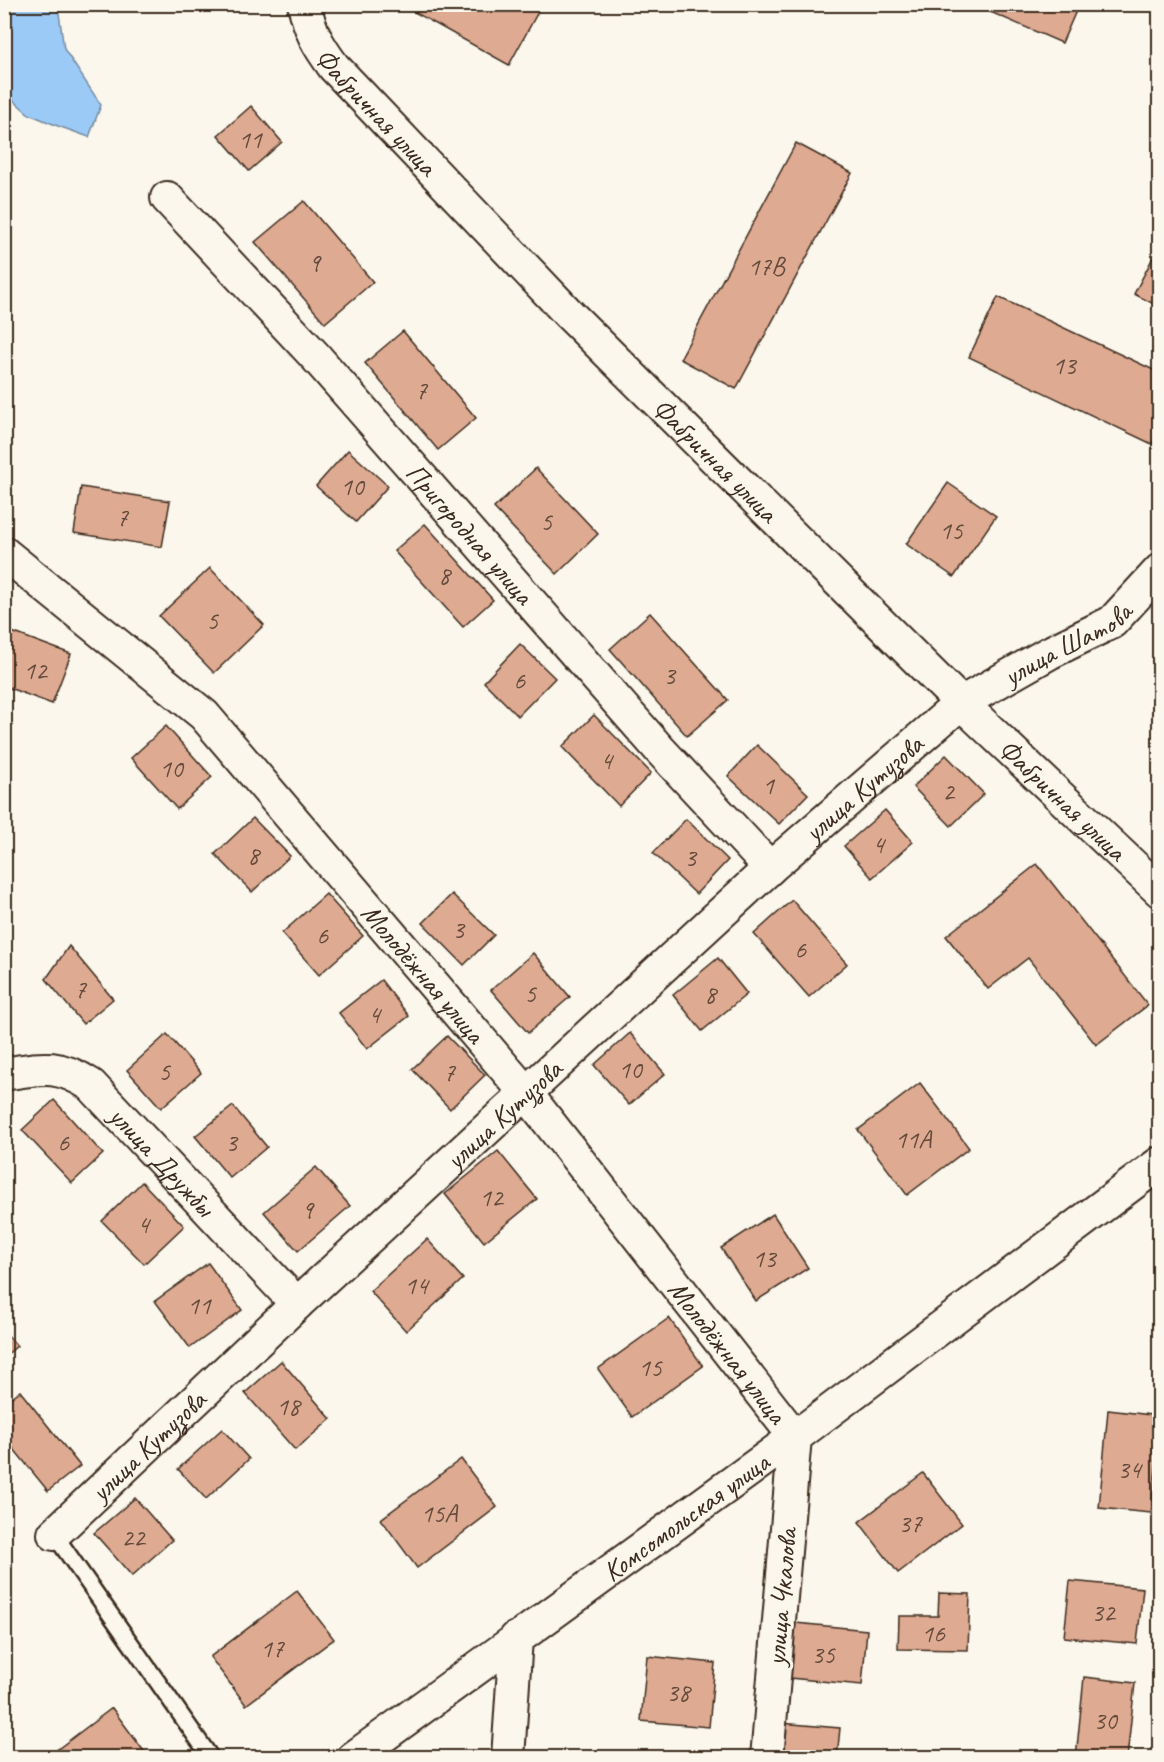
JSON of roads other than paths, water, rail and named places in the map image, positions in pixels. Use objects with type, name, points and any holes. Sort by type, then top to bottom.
[{"type":"street","name":"Фабричная улица","points":[[304,4],[317,44],[334,67],[570,315],[962,702],[1160,891]]},
{"type":"street","name":"Пригородная улица","points":[[167,198],[315,356],[661,751],[770,868]]},
{"type":"street","name":"Молодёжная улица","points":[[4,553],[204,715],[526,1093],[795,1437]]},
{"type":"street","name":"улица Шатова","points":[[962,702],[1049,653],[1112,622],[1160,570]]},
{"type":"street","name":"улица Кутузова","points":[[54,1534],[297,1304],[770,868],[962,702]]},
{"type":"street","name":"улица Дружбы","points":[[4,1074],[44,1068],[59,1069],[91,1085],[297,1304]]},
{"type":"street","name":"Комсомольская улица","points":[[353,1758],[795,1437],[1160,1163]]},
{"type":"street","name":"улица Чкалова","points":[[766,1758],[795,1437]]},
{"type":"street","points":[[508,1758],[516,1638]]},
{"type":"lane","points":[[54,1534],[211,1758]]},
{"type":"water","points":[[4,5],[60,5],[64,49],[101,105],[89,137],[29,114],[5,93]]}]
